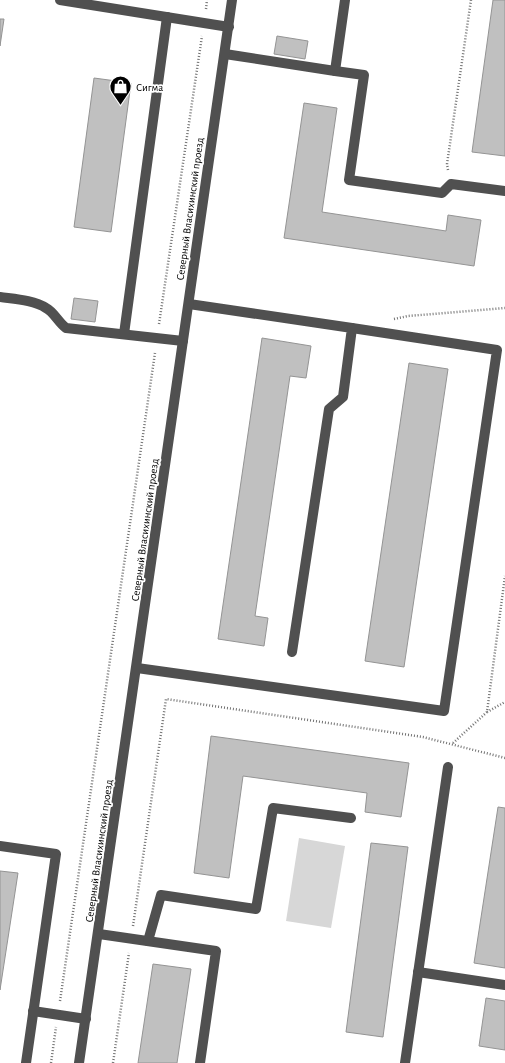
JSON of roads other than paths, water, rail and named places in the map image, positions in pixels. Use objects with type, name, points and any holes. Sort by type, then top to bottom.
[{"type":"street","points":[[60,0],[229,27]]},
{"type":"street","name":"Северный Власихинский проезд","points":[[79,1063],[99,934],[232,0]]},
{"type":"street","points":[[335,71],[345,0]]},
{"type":"street","points":[[124,334],[167,17]]},
{"type":"street","points":[[225,54],[364,76],[349,180],[442,193],[451,184],[505,191]]},
{"type":"street","points":[[0,297],[36,303],[47,308],[59,323],[66,328],[183,342]]},
{"type":"street","points":[[137,668],[444,711],[497,350],[189,304]]},
{"type":"street","points":[[292,652],[329,409],[343,397],[352,328]]},
{"type":"street","points":[[405,1063],[448,767]]},
{"type":"street","points":[[148,941],[161,896],[256,909],[273,808],[351,818]]},
{"type":"street","points":[[0,846],[56,854],[26,1063]]},
{"type":"street","points":[[99,934],[216,951],[200,1063]]},
{"type":"street","points":[[418,972],[505,985]]},
{"type":"street","points":[[33,1011],[86,1020]]},
{"type":"place","name":"Сигма","points":[[120,106]]}]
